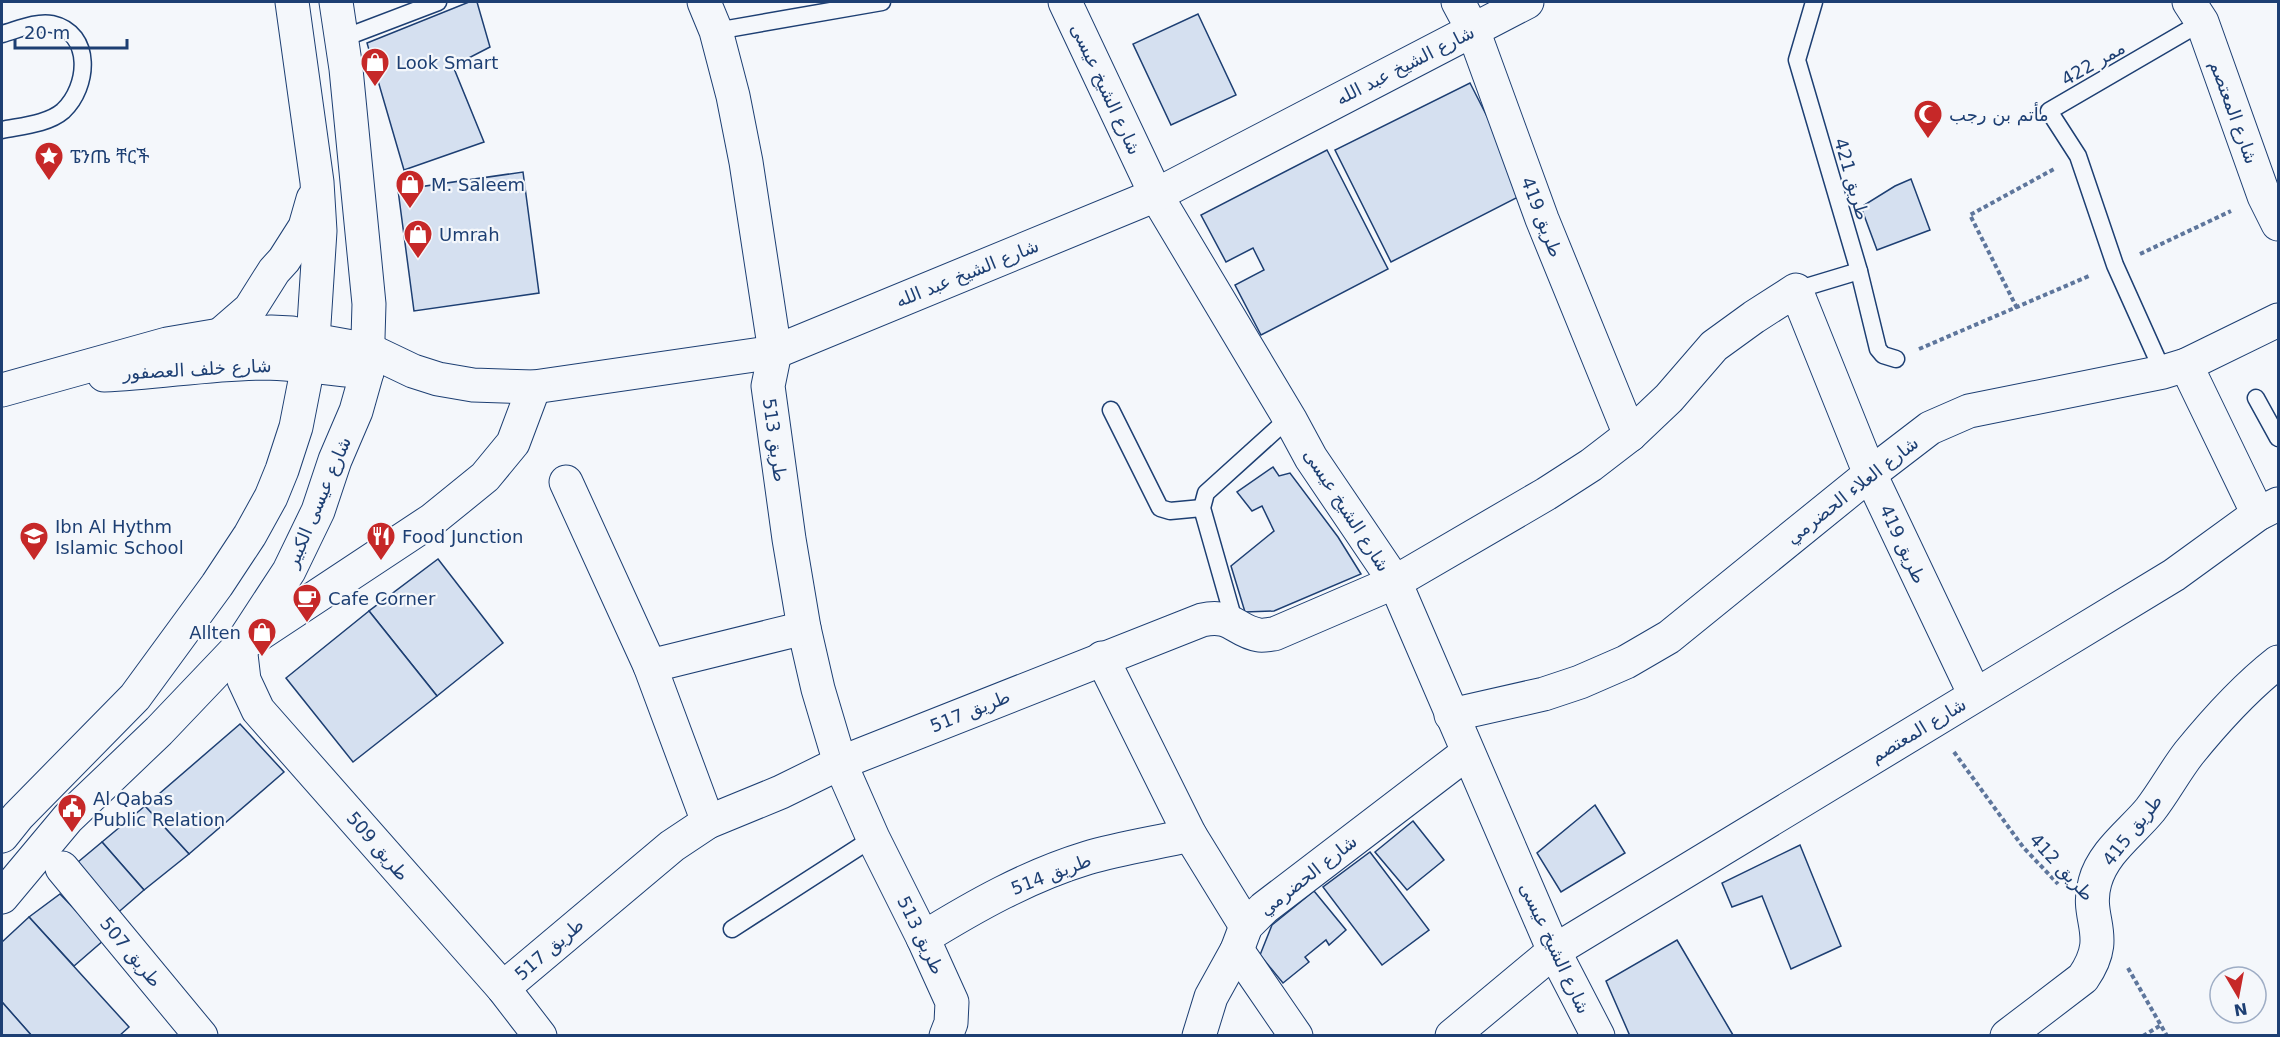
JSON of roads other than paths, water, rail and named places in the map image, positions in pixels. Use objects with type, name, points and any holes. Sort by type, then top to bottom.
[{"type":"street","points":[[2,836],[18,816],[135,697],[223,577],[250,535],[282,470],[296,428],[311,353],[320,231],[317,182],[292,2]]},
{"type":"street","name":"شارع عيسى الكبير","points":[[2,897],[68,818],[159,731],[240,646],[289,571],[318,511],[335,460],[356,411],[368,361],[368,292],[346,69],[336,2]]},
{"type":"street","name":"شارع الشيخ عيسى","points":[[1065,2],[1156,195],[1311,458],[1395,582],[1554,951],[1598,1035]]},
{"type":"street","name":"طريق 419","points":[[1458,2],[1473,30],[1542,219],[1630,435]]},
{"type":"street","name":"شارع الشيخ عبد الله","points":[[368,361],[472,385],[534,387],[775,352],[1156,195],[1527,2]]},
{"type":"street","name":"شارع المعتصم","points":[[2195,12],[2271,210]]},
{"type":"street","name":"طريق 513","points":[[710,16],[733,96],[746,162],[775,352],[768,386],[789,539],[804,628],[818,689],[840,763],[873,838],[952,1002],[951,1023],[946,1035]]},
{"type":"street","points":[[220,335],[250,309],[305,227],[317,182]]},
{"type":"street","points":[[1395,582],[1546,494],[1591,465],[1630,435],[1669,398],[1714,346],[1754,316],[1796,290]]},
{"type":"street","name":"طريق 419","points":[[1796,290],[1870,474],[1975,695]]},
{"type":"street","name":"شارع العلاء الحضرمي","points":[[1451,715],[1544,694],[1580,682],[1626,662],[1669,637],[1930,428],[1969,411],[2175,368],[2278,320]]},
{"type":"street","name":"شارع خلف العصفور","points":[[2,390],[167,344],[220,335],[292,333],[311,353]]},
{"type":"street","name":"شارع خلف العصفور","points":[[63,373],[137,374],[220,364],[267,363],[311,353],[368,361]]},
{"type":"street","points":[[2175,368],[2268,509]]},
{"type":"street","points":[[240,646],[432,520],[485,477],[513,442],[534,387]]},
{"type":"street","points":[[567,482],[650,666],[708,822]]},
{"type":"street","name":"شارع المعتصم","points":[[1452,1035],[1554,951],[2174,575],[2268,509]]},
{"type":"street","name":"طريق 517","points":[[503,988],[672,846],[708,822],[780,792],[840,763],[1202,620],[1214,617],[1223,618],[1259,636],[1274,634],[1395,582]]},
{"type":"street","points":[[650,666],[804,628]]},
{"type":"street","name":"طريق 509","points":[[240,646],[244,680],[258,710],[503,988],[540,1035]]},
{"type":"street","points":[[1102,658],[1242,938],[1296,1035]]},
{"type":"street","name":"طريق 415","points":[[2007,1035],[2083,978],[2096,953],[2098,939],[2093,903],[2095,881],[2106,860],[2122,839],[2150,810],[2189,753],[2229,709],[2278,662]]},
{"type":"street","name":"شارع الحضرمي","points":[[1199,1035],[1211,997],[1242,938],[1264,908],[1467,753]]},
{"type":"street","name":"طريق 514","points":[[923,938],[984,901],[1049,872],[1088,858],[1190,835]]},
{"type":"street","name":"طريق 507","points":[[62,868],[201,1035]]},
{"type":"lane","points":[[340,39],[438,2]]},
{"type":"lane","points":[[710,16],[882,2]]},
{"type":"lane","name":"طريق 421","points":[[1814,2],[1797,60],[1859,271],[1878,349],[1882,355],[1896,359]]},
{"type":"lane","name":"ممر 422","points":[[2175,368],[2115,265],[2078,156],[2049,111],[2195,12]]},
{"type":"lane","points":[[2,34],[38,24],[49,23],[60,26],[75,39],[80,49],[83,66],[81,83],[74,99],[62,112],[47,120],[2,130]]},
{"type":"lane","points":[[1796,290],[1859,271]]},
{"type":"lane","points":[[2256,398],[2278,438]]},
{"type":"lane","points":[[1111,410],[1160,508],[1170,511],[1202,508]]},
{"type":"lane","points":[[1235,624],[1202,508],[1206,493],[1279,427],[1291,421]]},
{"type":"lane","points":[[732,929],[873,838]]},
{"type":"place","name":"Look Smart","points":[[375,88]]},
{"type":"place","name":"مأتم بن رجب","points":[[1928,140]]},
{"type":"place","name":"ፔንጤ ቸርች","points":[[49,182]]},
{"type":"place","name":"M. Saleem","points":[[410,210]]},
{"type":"place","name":"Umrah","points":[[418,260]]},
{"type":"place","name":"Ibn Al Hythm Islamic School","points":[[34,562]]},
{"type":"place","name":"Food Junction","points":[[381,562]]},
{"type":"place","name":"Cafe Corner","points":[[307,624]]},
{"type":"place","name":"Allten","points":[[262,658]]},
{"type":"place","name":"Al Qabas Public Relation","points":[[72,834]]}]
